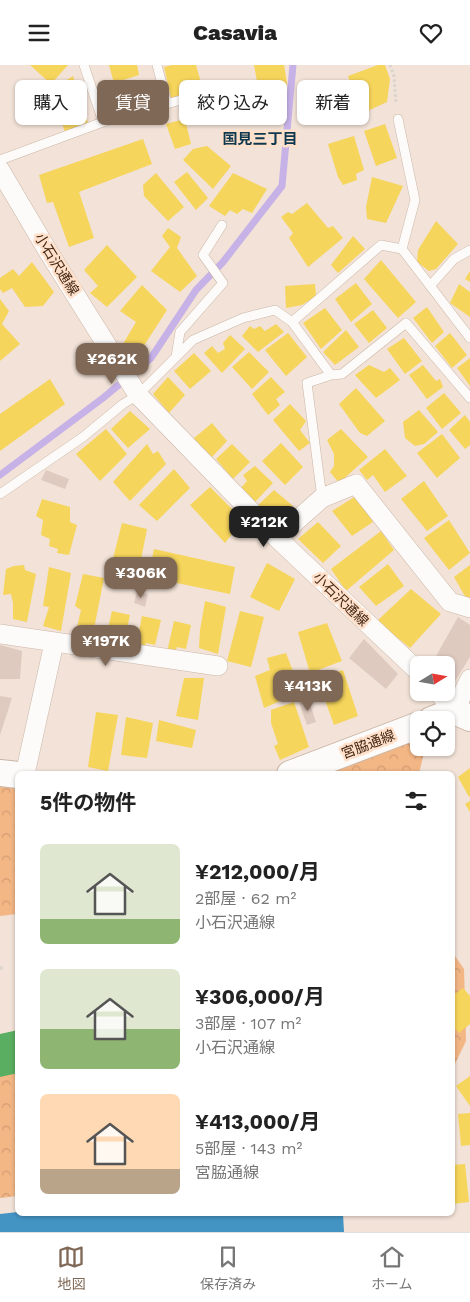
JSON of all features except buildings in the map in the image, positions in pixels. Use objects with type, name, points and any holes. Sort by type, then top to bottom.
[{"type":"street","name":"小石沢通線","points":[[0,170],[46,248],[138,395],[277,538],[410,664]]},
{"type":"street","points":[[277,538],[322,498],[356,484],[450,602],[470,608]]},
{"type":"street","points":[[0,634],[218,666]]},
{"type":"street","points":[[26,771],[54,643]]},
{"type":"street","points":[[448,711],[470,679]]},
{"type":"street","name":"宮脇通線","points":[[298,771],[410,728]]},
{"type":"street","points":[[0,773],[15,775]]},
{"type":"lane","points":[[84,65],[97,104]]},
{"type":"lane","points":[[157,65],[161,80]]},
{"type":"lane","points":[[398,119],[415,200],[402,249]]},
{"type":"lane","points":[[0,160],[97,124]]},
{"type":"lane","points":[[176,357],[180,331],[223,283],[203,255],[222,225]]},
{"type":"lane","points":[[292,322],[381,245],[402,249],[470,338]]},
{"type":"lane","points":[[430,286],[454,259],[470,250]]},
{"type":"lane","points":[[0,494],[83,437],[123,404],[138,395],[193,340],[243,318],[275,310],[292,322],[331,375]]},
{"type":"lane","points":[[322,498],[307,383],[331,375],[342,375],[406,323],[470,398]]},
{"type":"path","points":[[390,65],[394,76],[398,119]]},
{"type":"green space","points":[[410,740],[410,756],[423,756],[420,771],[329,771]]},
{"type":"green space","points":[[0,786],[15,788],[15,914],[0,916]]},
{"type":"green space","points":[[455,956],[464,969],[466,1041],[455,1064]]},
{"type":"green space","points":[[15,1033],[15,1196],[0,1198],[0,1037]]},
{"type":"waterway","points":[[0,475],[103,398],[151,358],[196,290],[223,262],[282,186],[293,65]]},
{"type":"district","name":"国見三丁目","points":[[260,139]]}]
